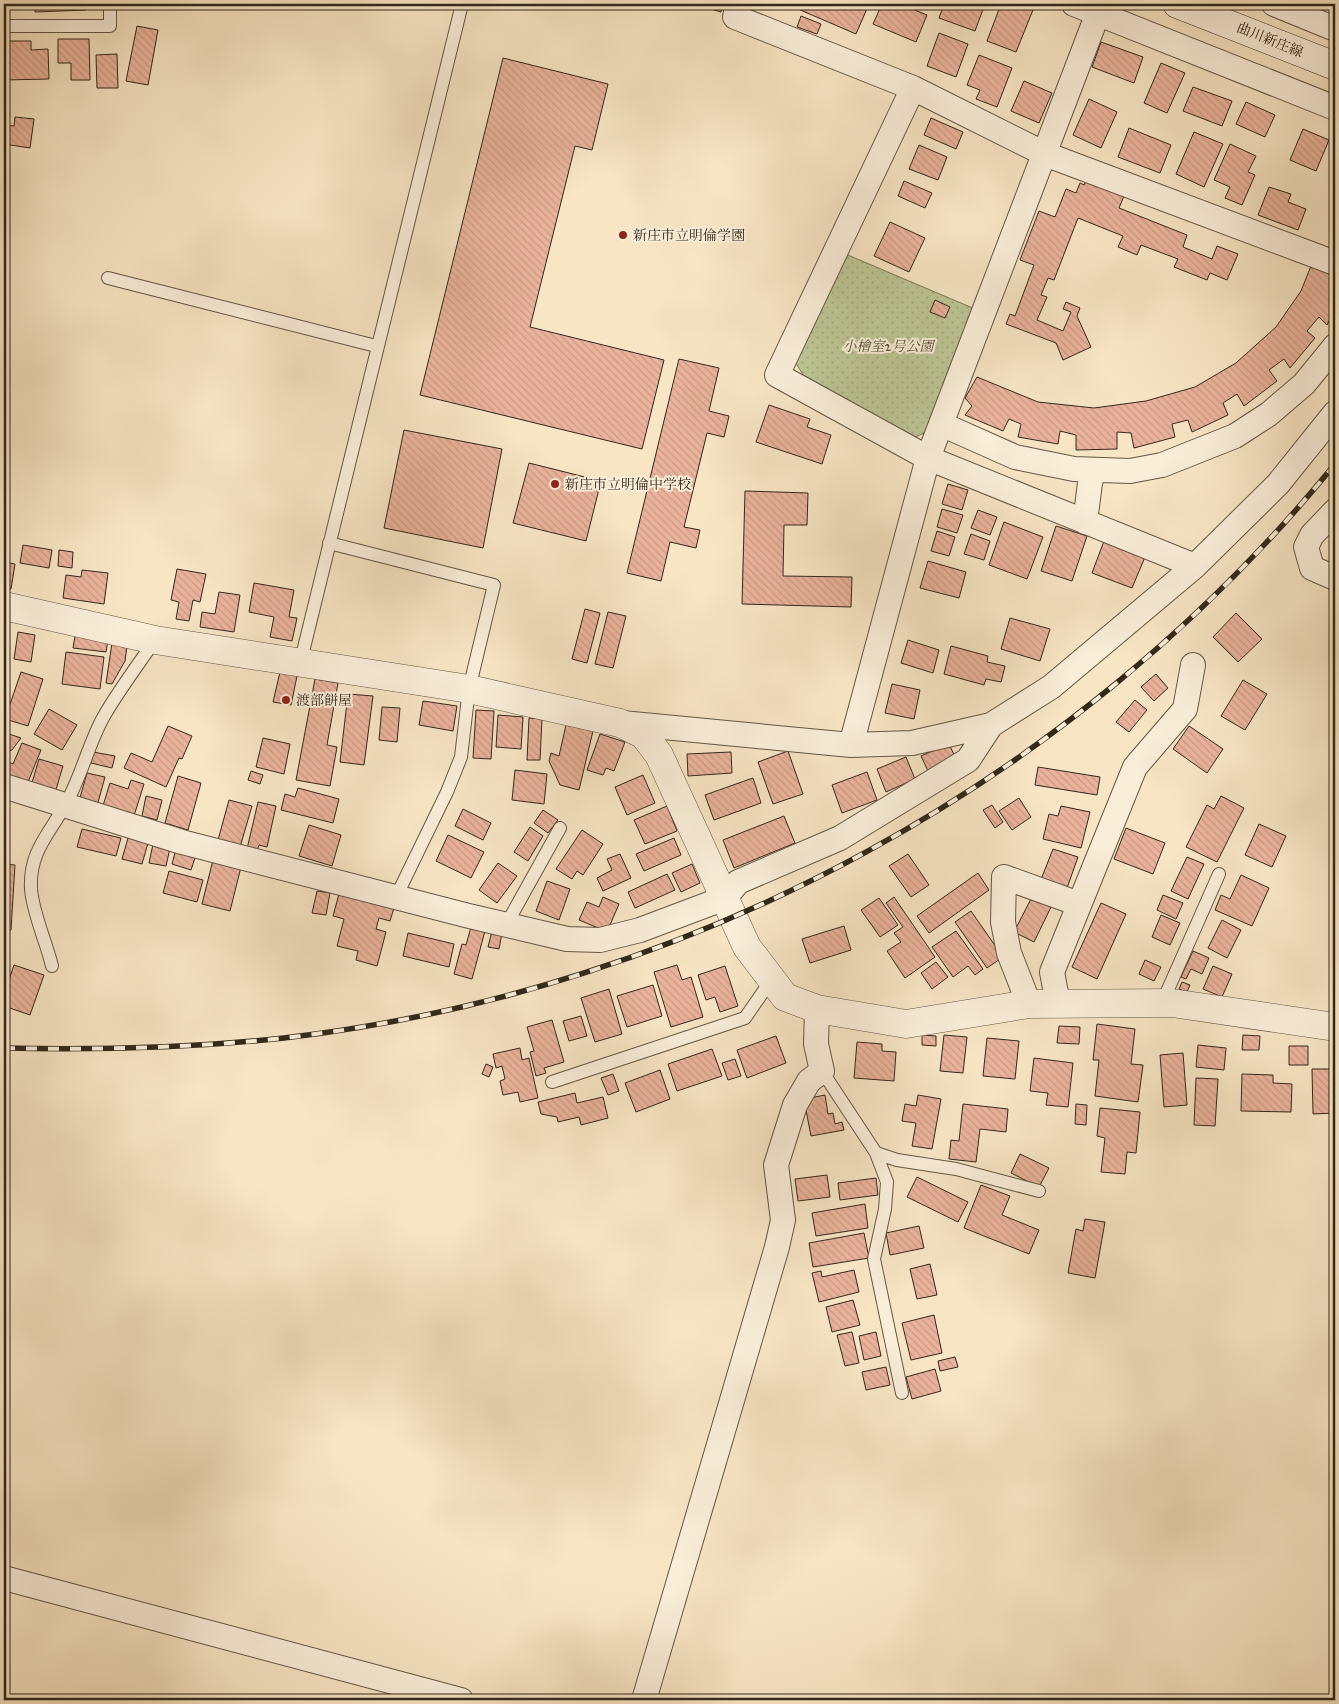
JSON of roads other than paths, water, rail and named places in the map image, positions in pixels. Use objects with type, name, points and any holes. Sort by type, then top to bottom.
[{"type":"street","points":[[738,4],[735,17],[913,88],[1046,154],[1335,263]]},
{"type":"street","points":[[1074,4],[1335,108]]},
{"type":"street","name":"曲川新庄線","points":[[1177,4],[1335,66]]},
{"type":"street","points":[[1274,4],[1335,29]]},
{"type":"street","points":[[851,745],[928,458],[1046,154],[1098,13]]},
{"type":"street","points":[[913,88],[777,375],[928,458],[1195,566]]},
{"type":"street","points":[[941,424],[1015,457],[1074,469],[1130,471],[1162,465],[1234,436],[1269,414],[1304,384],[1335,346]]},
{"type":"street","points":[[4,606],[155,640],[469,690],[620,723],[851,745],[912,743],[990,725],[1051,687],[1195,566],[1278,484],[1335,413]]},
{"type":"street","points":[[1085,522],[1090,483],[1094,470]]},
{"type":"street","points":[[1335,511],[1312,535],[1306,547],[1312,568],[1335,578]]},
{"type":"street","points":[[1058,1004],[1052,972],[1079,904],[1135,767],[1185,709],[1193,665]]},
{"type":"street","points":[[620,723],[644,735],[659,755],[747,947],[785,997],[817,1009],[906,1024],[1029,1004],[1162,1003],[1335,1028]]},
{"type":"street","points":[[4,786],[182,842],[506,926],[567,938],[600,940],[640,930],[724,898],[738,882],[840,838],[968,760],[990,725]]},
{"type":"street","points":[[1029,1004],[1009,953],[1003,922],[1004,877],[1079,904]]},
{"type":"street","points":[[644,1700],[777,1247],[783,1220],[776,1165],[795,1105],[809,1081],[822,1071],[816,1044],[817,1009]]},
{"type":"street","points":[[4,1578],[462,1700]]},
{"type":"lane","points":[[4,26],[110,26],[110,4]]},
{"type":"lane","points":[[300,664],[376,346],[462,4]]},
{"type":"lane","points":[[108,278],[376,346]]},
{"type":"lane","points":[[329,543],[494,586],[469,690],[461,757],[447,792],[396,897]]},
{"type":"lane","points":[[52,966],[45,937],[34,910],[31,888],[38,850],[46,832],[65,806],[104,716],[155,640]]},
{"type":"lane","points":[[506,926],[560,828]]},
{"type":"lane","points":[[1162,1003],[1219,874]]},
{"type":"lane","points":[[552,1082],[745,1018],[772,979]]},
{"type":"lane","points":[[822,1071],[876,1153],[887,1182],[885,1210],[874,1259],[902,1393]]},
{"type":"lane","points":[[876,1153],[897,1160],[956,1169],[1039,1191]]},
{"type":"railway","points":[[4,1048],[144,1048],[214,1044],[284,1038],[435,1013],[584,973],[727,920],[865,853],[996,773],[1119,681],[1232,578],[1335,464]]},
{"type":"place","name":"新庄市立明倫学園","points":[[623,235]]},
{"type":"place","name":"新庄市立明倫中学校","points":[[555,484]]},
{"type":"place","name":"渡部餅屋","points":[[286,700]]},
{"type":"park label","name":"小檜室2号公園","points":[[888,346]]}]
